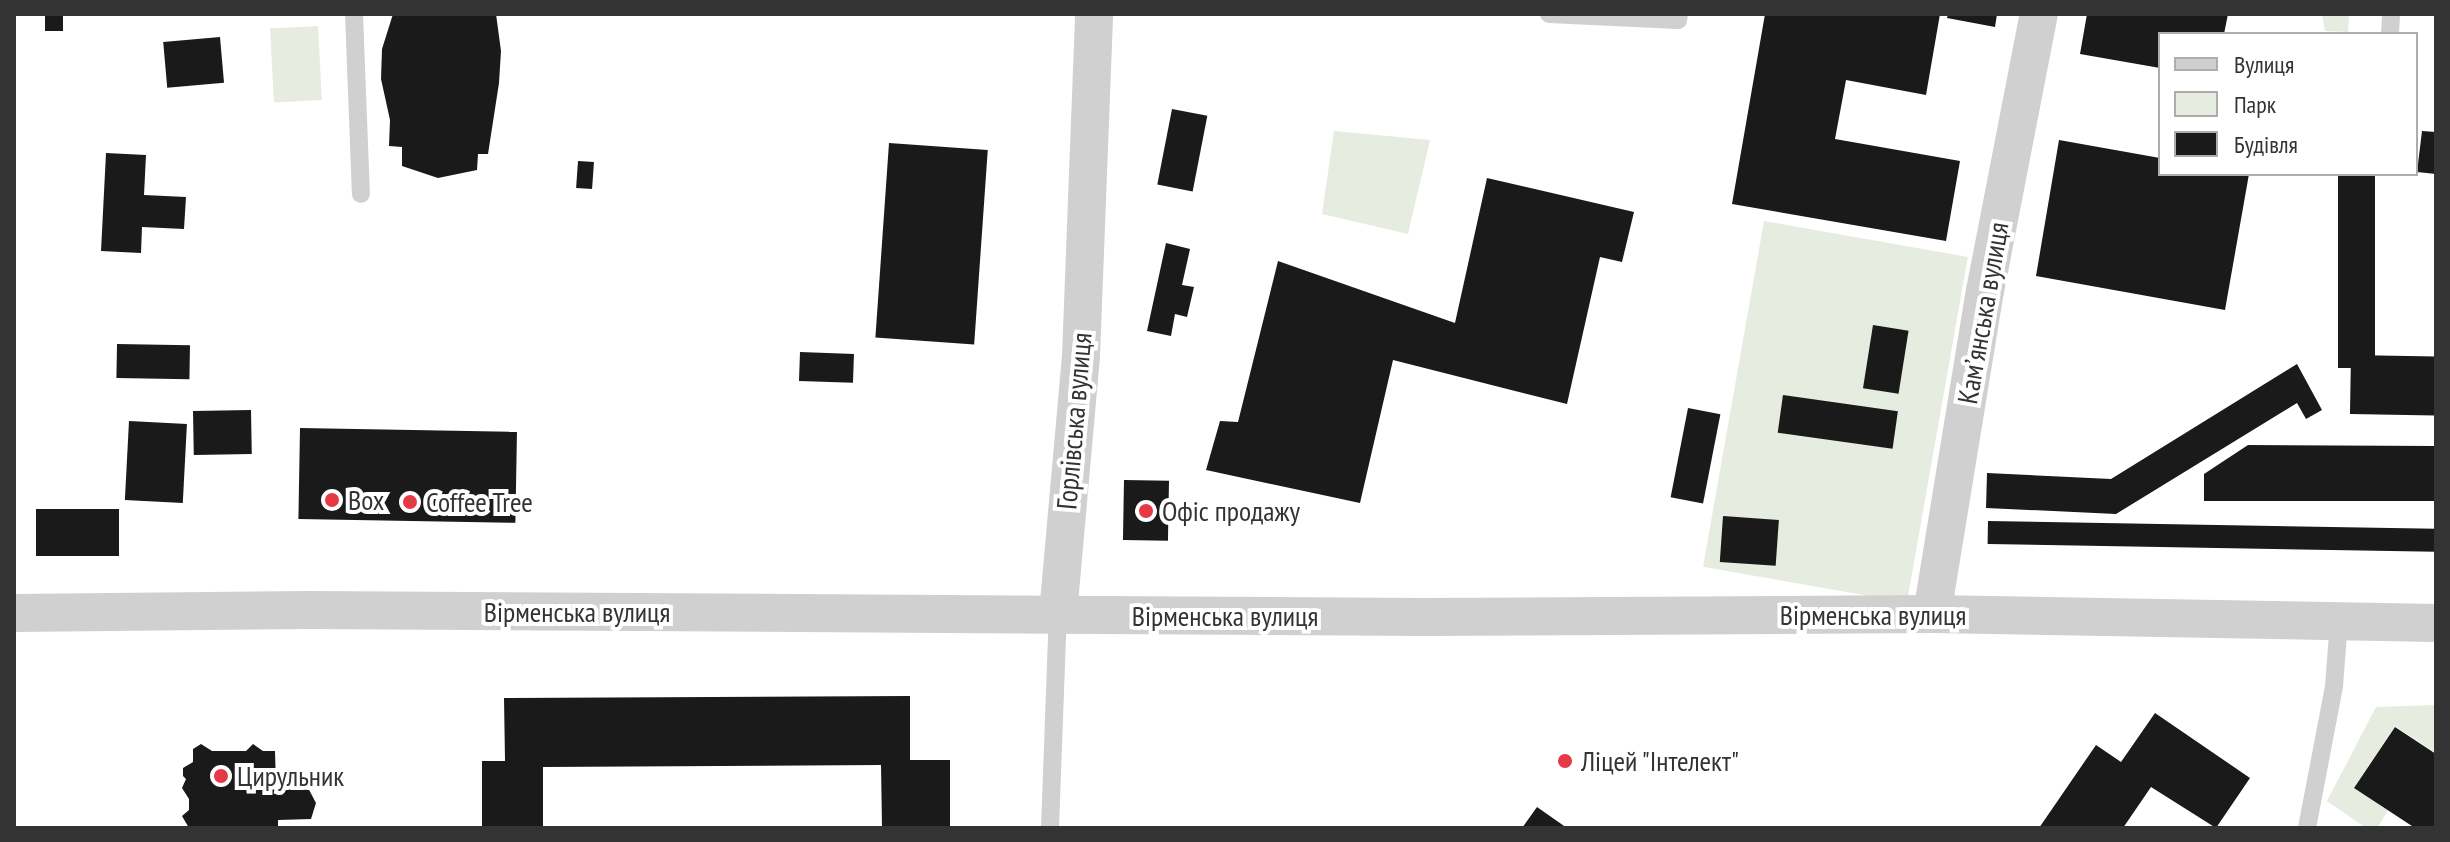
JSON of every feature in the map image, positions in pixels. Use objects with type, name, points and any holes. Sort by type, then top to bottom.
[{"type":"street","name":"Горлівська вулиця","points":[[1058,614],[1081,356],[1094,14]]},
{"type":"street","name":"Камʼянська вулиця","points":[[1932,614],[1985,291],[2039,14]]},
{"type":"street","name":"Вірменська вулиця","points":[[14,613],[119,610],[1932,614],[2436,623]]},
{"type":"lane","points":[[354,14],[361,194]]},
{"type":"lane","points":[[1549,14],[1678,20],[1679,14]]},
{"type":"lane","name":"Горлівська вулиця","points":[[1050,828],[1058,614]]},
{"type":"lane","points":[[2307,828],[2334,686],[2339,621]]},
{"type":"green space","points":[[2322,14],[2349,14],[2348,32],[2325,31]]},
{"type":"green space","points":[[318,26],[322,100],[274,102],[270,29]]},
{"type":"green space","points":[[1334,131],[1430,140],[1408,234],[1322,214]]},
{"type":"green space","points":[[1764,221],[1968,257],[1907,603],[1703,567]]},
{"type":"green space","points":[[2436,705],[2436,753],[2395,726],[2354,787],[2388,811],[2377,828],[2366,828],[2327,801],[2376,707]]},
{"type":"building","points":[[45,14],[63,14],[63,31],[45,31]]},
{"type":"building","points":[[393,14],[496,14],[501,51],[499,83],[488,154],[478,154],[477,170],[438,178],[402,166],[402,147],[389,146],[390,120],[381,79],[382,49]]},
{"type":"building","points":[[1765,14],[1940,14],[1926,95],[1846,80],[1835,139],[1960,161],[1946,241],[1732,204]]},
{"type":"building","points":[[1948,14],[1997,14],[1995,27],[1947,18]]},
{"type":"building","points":[[2087,14],[2228,14],[2224,32],[2158,32],[2158,68],[2080,54]]},
{"type":"building","points":[[220,37],[224,83],[167,88],[163,42]]},
{"type":"building","points":[[1172,109],[1207,116],[1193,191],[1157,185]]},
{"type":"building","points":[[2422,131],[2436,132],[2436,174],[2418,172]]},
{"type":"building","points":[[2059,140],[2158,158],[2158,176],[2249,176],[2225,310],[2036,276]]},
{"type":"building","points":[[889,143],[988,150],[974,344],[875,338]]},
{"type":"building","points":[[106,153],[146,155],[144,195],[186,197],[184,229],[142,227],[141,253],[101,251]]},
{"type":"building","points":[[578,161],[594,162],[592,189],[576,188]]},
{"type":"building","points":[[2338,176],[2375,176],[2375,368],[2338,368]]},
{"type":"building","points":[[1487,178],[1634,212],[1622,262],[1600,257],[1567,404],[1393,360],[1360,503],[1206,470],[1220,421],[1238,422],[1278,261],[1455,323]]},
{"type":"building","points":[[1166,243],[1190,249],[1182,285],[1194,287],[1187,317],[1175,314],[1171,336],[1147,331]]},
{"type":"building","points":[[1873,325],[1909,331],[1899,394],[1863,388]]},
{"type":"building","points":[[117,344],[190,345],[189,379],[116,378]]},
{"type":"building","points":[[800,352],[854,354],[853,383],[799,381]]},
{"type":"building","points":[[2351,355],[2436,356],[2435,415],[2350,414]]},
{"type":"building","points":[[2297,364],[2322,410],[2306,419],[2297,403],[2116,514],[1986,508],[1987,473],[2111,479]]},
{"type":"building","points":[[1783,395],[1898,411],[1893,449],[1778,433]]},
{"type":"building","points":[[1688,408],[1720,414],[1703,504],[1671,497]]},
{"type":"building","points":[[251,410],[252,454],[194,455],[193,411]]},
{"type":"building","points":[[129,421],[187,424],[183,503],[125,500]]},
{"type":"building","points":[[300,428],[517,432],[515,523],[298,519]]},
{"type":"building","points":[[2248,445],[2436,446],[2436,501],[2204,501],[2204,474]]},
{"type":"building","name":"Офіс продажу","points":[[1124,480],[1169,481],[1168,541],[1123,540]]},
{"type":"building","points":[[36,509],[119,509],[119,556],[36,556]]},
{"type":"building","points":[[1723,516],[1779,520],[1776,566],[1720,562]]},
{"type":"building","points":[[1988,521],[2436,529],[2436,552],[1988,544]]},
{"type":"building","points":[[910,696],[910,760],[950,760],[950,828],[882,828],[881,765],[543,767],[543,828],[482,828],[482,761],[505,761],[504,698]]},
{"type":"building","points":[[2155,713],[2250,778],[2216,828],[2151,787],[2123,828],[2039,828],[2096,745],[2121,762]]},
{"type":"building","points":[[2395,727],[2436,754],[2436,828],[2415,828],[2354,788]]},
{"type":"building","points":[[201,744],[212,751],[246,751],[253,744],[263,751],[275,751],[276,785],[306,784],[316,803],[311,819],[278,820],[278,828],[189,828],[182,816],[189,810],[189,799],[182,788],[186,779],[183,768],[193,762],[193,749]]},
{"type":"building","points":[[1537,807],[1567,828],[1522,828]]},
{"type":"place","name":"Box","points":[[332,500]]},
{"type":"place","name":"Coffee Tree","points":[[410,502]]},
{"type":"place","name":"Офіс продажу","points":[[1146,511]]},
{"type":"place","name":"Ліцей \"Інтелект\"","points":[[1565,761]]},
{"type":"place","name":"Цирульник","points":[[221,776]]}]
